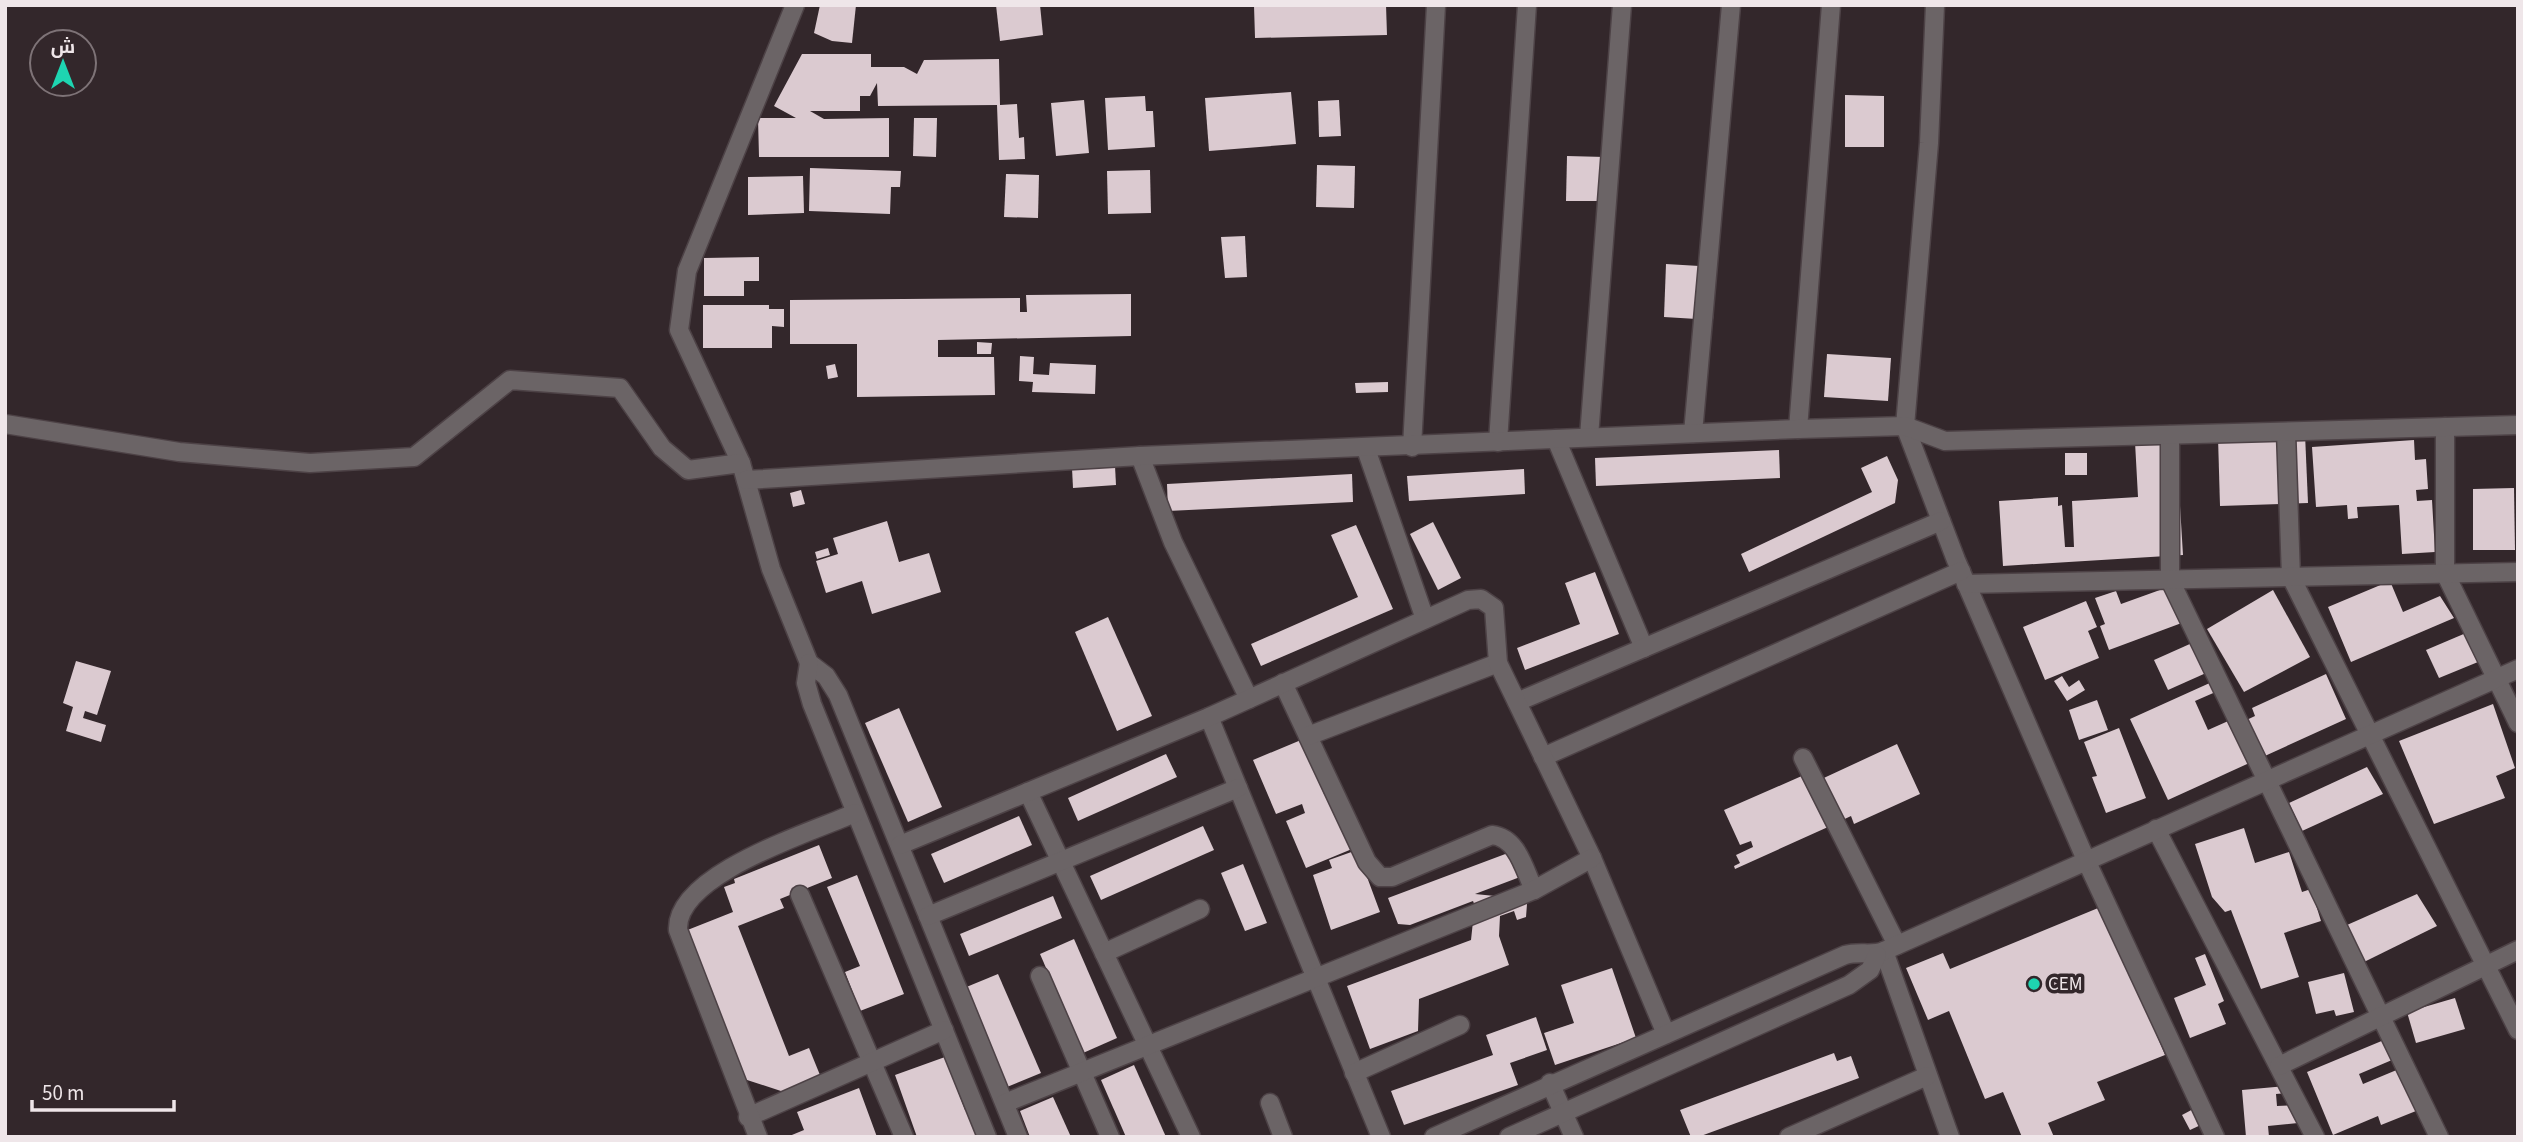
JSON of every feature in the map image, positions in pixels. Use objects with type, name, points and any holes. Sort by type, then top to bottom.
[{"type":"street","points":[[795,5],[687,271],[679,330],[743,471],[771,569],[809,663],[808,694],[987,1137]]},
{"type":"street","points":[[1412,447],[1436,5]]},
{"type":"street","points":[[1498,442],[1527,5]]},
{"type":"street","points":[[1589,437],[1622,5]]},
{"type":"street","points":[[1693,433],[1731,5]]},
{"type":"street","points":[[1798,429],[1830,5]]},
{"type":"street","points":[[1935,5],[1929,144],[1905,426],[1963,578],[2086,860],[2216,1137]]},
{"type":"street","points":[[5,424],[179,452],[231,457],[310,463],[414,457],[510,380],[620,388],[662,448],[688,470],[743,471],[1366,449],[1589,437],[1905,426],[1945,441],[2518,425]]},
{"type":"street","points":[[2445,427],[2445,573],[2518,723]]},
{"type":"street","points":[[2286,432],[2291,577],[2518,1030]]},
{"type":"street","points":[[2170,435],[2170,580],[2439,1137]]},
{"type":"street","points":[[1556,439],[1644,648]]},
{"type":"street","points":[[1366,449],[1425,619]]},
{"type":"street","points":[[1140,456],[1173,542],[1249,699]]},
{"type":"street","points":[[1517,702],[1941,522]]},
{"type":"street","points":[[1543,757],[1963,578],[2170,580],[2518,572]]},
{"type":"street","points":[[900,845],[1209,717],[1468,600],[1481,599],[1494,608],[1498,663],[1592,858],[1666,1034]]},
{"type":"street","points":[[809,663],[826,677],[838,695],[1018,1137]]},
{"type":"street","points":[[1308,736],[1498,663]]},
{"type":"street","points":[[1434,1137],[1550,1083],[1845,955],[1886,950],[2518,669]]},
{"type":"street","points":[[1283,683],[1367,862],[1380,877],[1392,877],[1492,835],[1504,836],[1513,845],[1534,890]]},
{"type":"street","points":[[1209,717],[1381,1137]]},
{"type":"street","points":[[1802,758],[1886,950],[1950,1137]]},
{"type":"street","points":[[928,916],[1060,859],[1238,788]]},
{"type":"street","points":[[1028,792],[1191,1137]]},
{"type":"street","points":[[758,1137],[678,930],[678,917],[694,895],[730,867],[855,813]]},
{"type":"street","points":[[2156,829],[2315,1137]]},
{"type":"street","points":[[1004,1103],[1147,1043],[1534,890],[1592,858]]},
{"type":"street","points":[[800,895],[904,1137]]},
{"type":"street","points":[[1104,953],[1200,909]]},
{"type":"street","points":[[1509,1137],[1849,985],[1870,970],[1886,950]]},
{"type":"street","points":[[2279,1066],[2518,950]]},
{"type":"street","points":[[1041,976],[1110,1137]]},
{"type":"street","points":[[1354,1073],[1460,1026]]},
{"type":"street","points":[[748,1116],[944,1030]]},
{"type":"street","points":[[1789,1137],[1927,1076]]},
{"type":"street","points":[[1550,1083],[1574,1137]]},
{"type":"street","points":[[1270,1103],[1283,1137]]},
{"type":"building","points":[[820,5],[856,5],[852,43],[832,41],[814,33]]},
{"type":"building","points":[[996,5],[1040,5],[1043,35],[1000,41]]},
{"type":"building","points":[[1254,5],[1386,5],[1387,35],[1255,38]]},
{"type":"building","points":[[802,54],[871,54],[871,67],[904,67],[917,74],[924,60],[999,59],[1000,105],[1017,104],[1019,138],[1024,137],[1025,159],[999,160],[997,105],[878,106],[877,83],[870,96],[860,96],[860,111],[810,111],[824,119],[889,118],[889,157],[759,157],[758,118],[796,118],[774,106]]},
{"type":"building","points":[[1291,92],[1296,144],[1209,151],[1205,98]]},
{"type":"building","points":[[1845,95],[1884,96],[1884,147],[1845,147]]},
{"type":"building","points":[[1145,96],[1146,111],[1153,111],[1155,147],[1108,150],[1105,98]]},
{"type":"building","points":[[1084,100],[1089,153],[1056,156],[1051,103]]},
{"type":"building","points":[[1339,100],[1341,136],[1319,137],[1318,101]]},
{"type":"building","points":[[914,118],[937,118],[936,157],[913,156]]},
{"type":"building","points":[[1567,156],[1605,157],[1604,201],[1566,201]]},
{"type":"building","points":[[1317,165],[1355,166],[1354,208],[1316,207]]},
{"type":"building","points":[[810,168],[901,171],[900,187],[891,187],[890,214],[809,211]]},
{"type":"building","points":[[1150,170],[1151,213],[1108,214],[1107,171]]},
{"type":"building","points":[[1006,174],[1039,175],[1038,218],[1004,217]]},
{"type":"building","points":[[803,176],[804,213],[748,215],[748,177]]},
{"type":"building","points":[[1245,236],[1247,277],[1225,278],[1221,237]]},
{"type":"building","points":[[759,257],[759,281],[744,281],[744,296],[704,296],[704,258]]},
{"type":"building","points":[[1666,264],[1716,267],[1713,320],[1664,317]]},
{"type":"building","points":[[1131,294],[1131,336],[938,340],[938,357],[994,357],[995,395],[857,397],[857,344],[790,344],[790,300],[1020,298],[1020,312],[1027,312],[1026,295]]},
{"type":"building","points":[[703,305],[769,305],[769,309],[784,309],[784,327],[772,326],[772,348],[703,348]]},
{"type":"building","points":[[977,342],[992,343],[991,354],[977,354]]},
{"type":"building","points":[[1827,354],[1891,358],[1888,401],[1824,397]]},
{"type":"building","points":[[1020,356],[1034,357],[1033,374],[1049,375],[1050,363],[1096,365],[1095,394],[1032,392],[1033,382],[1019,381]]},
{"type":"building","points":[[835,364],[838,377],[828,379],[826,366]]},
{"type":"building","points":[[1388,382],[1388,392],[1356,393],[1355,383]]},
{"type":"building","points":[[2305,434],[2308,503],[2220,506],[2218,437]]},
{"type":"building","points":[[2176,440],[2183,555],[2003,566],[1999,501],[2058,497],[2058,506],[2062,505],[2065,547],[2074,547],[2072,501],[2138,497],[2135,442]]},
{"type":"building","points":[[2414,440],[2415,460],[2426,459],[2428,489],[2416,490],[2417,501],[2432,500],[2435,552],[2402,554],[2399,505],[2357,507],[2358,518],[2348,519],[2347,505],[2316,507],[2312,447]]},
{"type":"building","points":[[1779,450],[1780,478],[1596,486],[1595,458]]},
{"type":"building","points":[[2065,453],[2087,453],[2087,475],[2065,475]]},
{"type":"building","points":[[1887,456],[1898,480],[1895,503],[1749,572],[1741,554],[1872,492],[1861,468]]},
{"type":"building","points":[[1115,466],[1116,485],[1073,488],[1072,468]]},
{"type":"building","points":[[1524,469],[1525,494],[1409,501],[1407,476]]},
{"type":"building","points":[[1352,474],[1353,502],[1168,511],[1167,484]]},
{"type":"building","points":[[2514,488],[2515,550],[2473,550],[2473,489]]},
{"type":"building","points":[[801,490],[805,504],[793,507],[790,493]]},
{"type":"building","points":[[887,521],[899,562],[929,553],[941,592],[872,614],[862,581],[826,593],[816,561],[838,554],[833,538]]},
{"type":"building","points":[[1433,522],[1461,578],[1438,590],[1410,534]]},
{"type":"building","points":[[1356,525],[1393,609],[1261,666],[1251,644],[1358,597],[1331,535]]},
{"type":"building","points":[[828,548],[830,555],[817,559],[815,552]]},
{"type":"building","points":[[1595,572],[1619,634],[1525,670],[1517,648],[1580,624],[1565,583]]},
{"type":"building","points":[[2390,581],[2403,612],[2440,596],[2454,618],[2351,662],[2328,607]]},
{"type":"building","points":[[2171,586],[2187,621],[2109,650],[2100,626],[2105,624],[2095,598],[2116,591],[2121,604]]},
{"type":"building","points":[[2273,590],[2310,657],[2244,692],[2207,629]]},
{"type":"building","points":[[2086,601],[2097,627],[2088,631],[2099,658],[2045,680],[2023,627]]},
{"type":"building","points":[[1108,617],[1152,716],[1117,731],[1075,632]]},
{"type":"building","points":[[2466,633],[2478,662],[2439,678],[2426,650]]},
{"type":"building","points":[[2201,639],[2215,669],[2168,690],[2154,660]]},
{"type":"building","points":[[76,661],[111,671],[97,715],[85,711],[83,718],[106,725],[101,742],[66,731],[73,707],[63,703]]},
{"type":"building","points":[[2326,674],[2346,719],[2168,800],[2130,719],[2223,677],[2227,687],[2195,701],[2208,730],[2235,718],[2238,724],[2255,716],[2252,708]]},
{"type":"building","points":[[2062,676],[2069,687],[2079,680],[2085,690],[2067,701],[2054,681]]},
{"type":"building","points":[[2097,700],[2108,730],[2079,740],[2069,710]]},
{"type":"building","points":[[2493,704],[2515,768],[2496,776],[2505,798],[2434,824],[2399,741]]},
{"type":"building","points":[[899,708],[942,807],[908,822],[865,723]]},
{"type":"building","points":[[2119,728],[2146,798],[2106,813],[2092,777],[2097,776],[2084,742]]},
{"type":"building","points":[[1301,740],[1324,794],[1328,792],[1352,849],[1306,868],[1286,821],[1305,813],[1302,804],[1276,814],[1253,760]]},
{"type":"building","points":[[1897,744],[1920,794],[1854,824],[1851,816],[1832,825],[1813,783]]},
{"type":"building","points":[[1166,754],[1177,777],[1078,821],[1068,798]]},
{"type":"building","points":[[2367,767],[2383,794],[2302,831],[2289,803]]},
{"type":"building","points":[[1804,775],[1828,827],[1735,869],[1734,866],[1740,863],[1736,855],[1753,847],[1751,841],[1740,845],[1724,810]]},
{"type":"building","points":[[1019,816],[1032,845],[944,883],[931,854]]},
{"type":"building","points":[[1203,826],[1214,850],[1101,900],[1090,876]]},
{"type":"building","points":[[2244,828],[2255,863],[2289,852],[2302,892],[2311,889],[2321,921],[2284,933],[2299,977],[2261,989],[2231,910],[2225,912],[2212,897],[2195,844]]},
{"type":"building","points":[[819,845],[832,878],[780,899],[784,908],[738,926],[789,1056],[809,1048],[822,1080],[787,1093],[744,1079],[685,931],[733,912],[724,887],[735,883],[734,879]]},
{"type":"building","points":[[1524,847],[1533,872],[1475,894],[1515,898],[1524,894],[1527,904],[1526,917],[1517,920],[1514,911],[1500,916],[1499,936],[1509,965],[1419,999],[1418,1031],[1370,1049],[1347,986],[1471,940],[1474,912],[1477,911],[1473,901],[1410,925],[1398,924],[1388,898]]},
{"type":"building","points":[[1357,850],[1380,912],[1331,930],[1313,875],[1332,868],[1329,860]]},
{"type":"building","points":[[1243,864],[1267,923],[1245,931],[1221,873]]},
{"type":"building","points":[[857,875],[904,994],[860,1011],[845,972],[860,966],[827,887]]},
{"type":"building","points":[[2417,894],[2437,926],[2364,962],[2347,925]]},
{"type":"building","points":[[1053,896],[1062,918],[969,956],[960,934]]},
{"type":"building","name":"CEM","points":[[2103,906],[2165,1055],[2097,1082],[2105,1100],[2048,1123],[2054,1137],[2022,1137],[2003,1092],[1985,1099],[1949,1011],[1928,1020],[1906,968],[1943,953],[1950,969]]},
{"type":"building","points":[[1074,939],[1117,1038],[1083,1053],[1040,954]]},
{"type":"building","points":[[2205,954],[2224,1001],[2218,1004],[2226,1024],[2190,1038],[2174,998],[2206,985],[2195,958]]},
{"type":"building","points":[[1612,968],[1636,1038],[1555,1065],[1544,1033],[1574,1023],[1561,985]]},
{"type":"building","points":[[2344,973],[2354,1012],[2336,1016],[2334,1010],[2316,1014],[2308,982]]},
{"type":"building","points":[[998,974],[1041,1073],[1007,1087],[964,988]]},
{"type":"building","points":[[2455,998],[2465,1029],[2416,1043],[2407,1012]]},
{"type":"building","points":[[1536,1017],[1547,1050],[1510,1063],[1518,1085],[1404,1125],[1391,1091],[1493,1055],[1486,1035]]},
{"type":"building","points":[[2384,1040],[2392,1060],[2359,1074],[2363,1084],[2399,1069],[2416,1111],[2381,1125],[2378,1116],[2333,1135],[2307,1072]]},
{"type":"building","points":[[1834,1053],[1837,1061],[1851,1056],[1859,1078],[1698,1137],[1691,1137],[1680,1110]]},
{"type":"building","points":[[945,1057],[965,1110],[970,1108],[981,1137],[917,1137],[895,1075]]},
{"type":"building","points":[[1134,1065],[1166,1137],[1126,1137],[1101,1080]]},
{"type":"building","points":[[2286,1086],[2287,1093],[2276,1094],[2277,1106],[2296,1105],[2298,1123],[2268,1126],[2269,1137],[2246,1137],[2242,1090]]},
{"type":"building","points":[[859,1088],[877,1137],[787,1137],[804,1130],[797,1112]]},
{"type":"building","points":[[1053,1097],[1071,1137],[1030,1137],[1020,1111]]},
{"type":"building","points":[[2197,1107],[2205,1123],[2190,1130],[2182,1115]]},
{"type":"place","name":"CEM","points":[[2034,984]]}]
